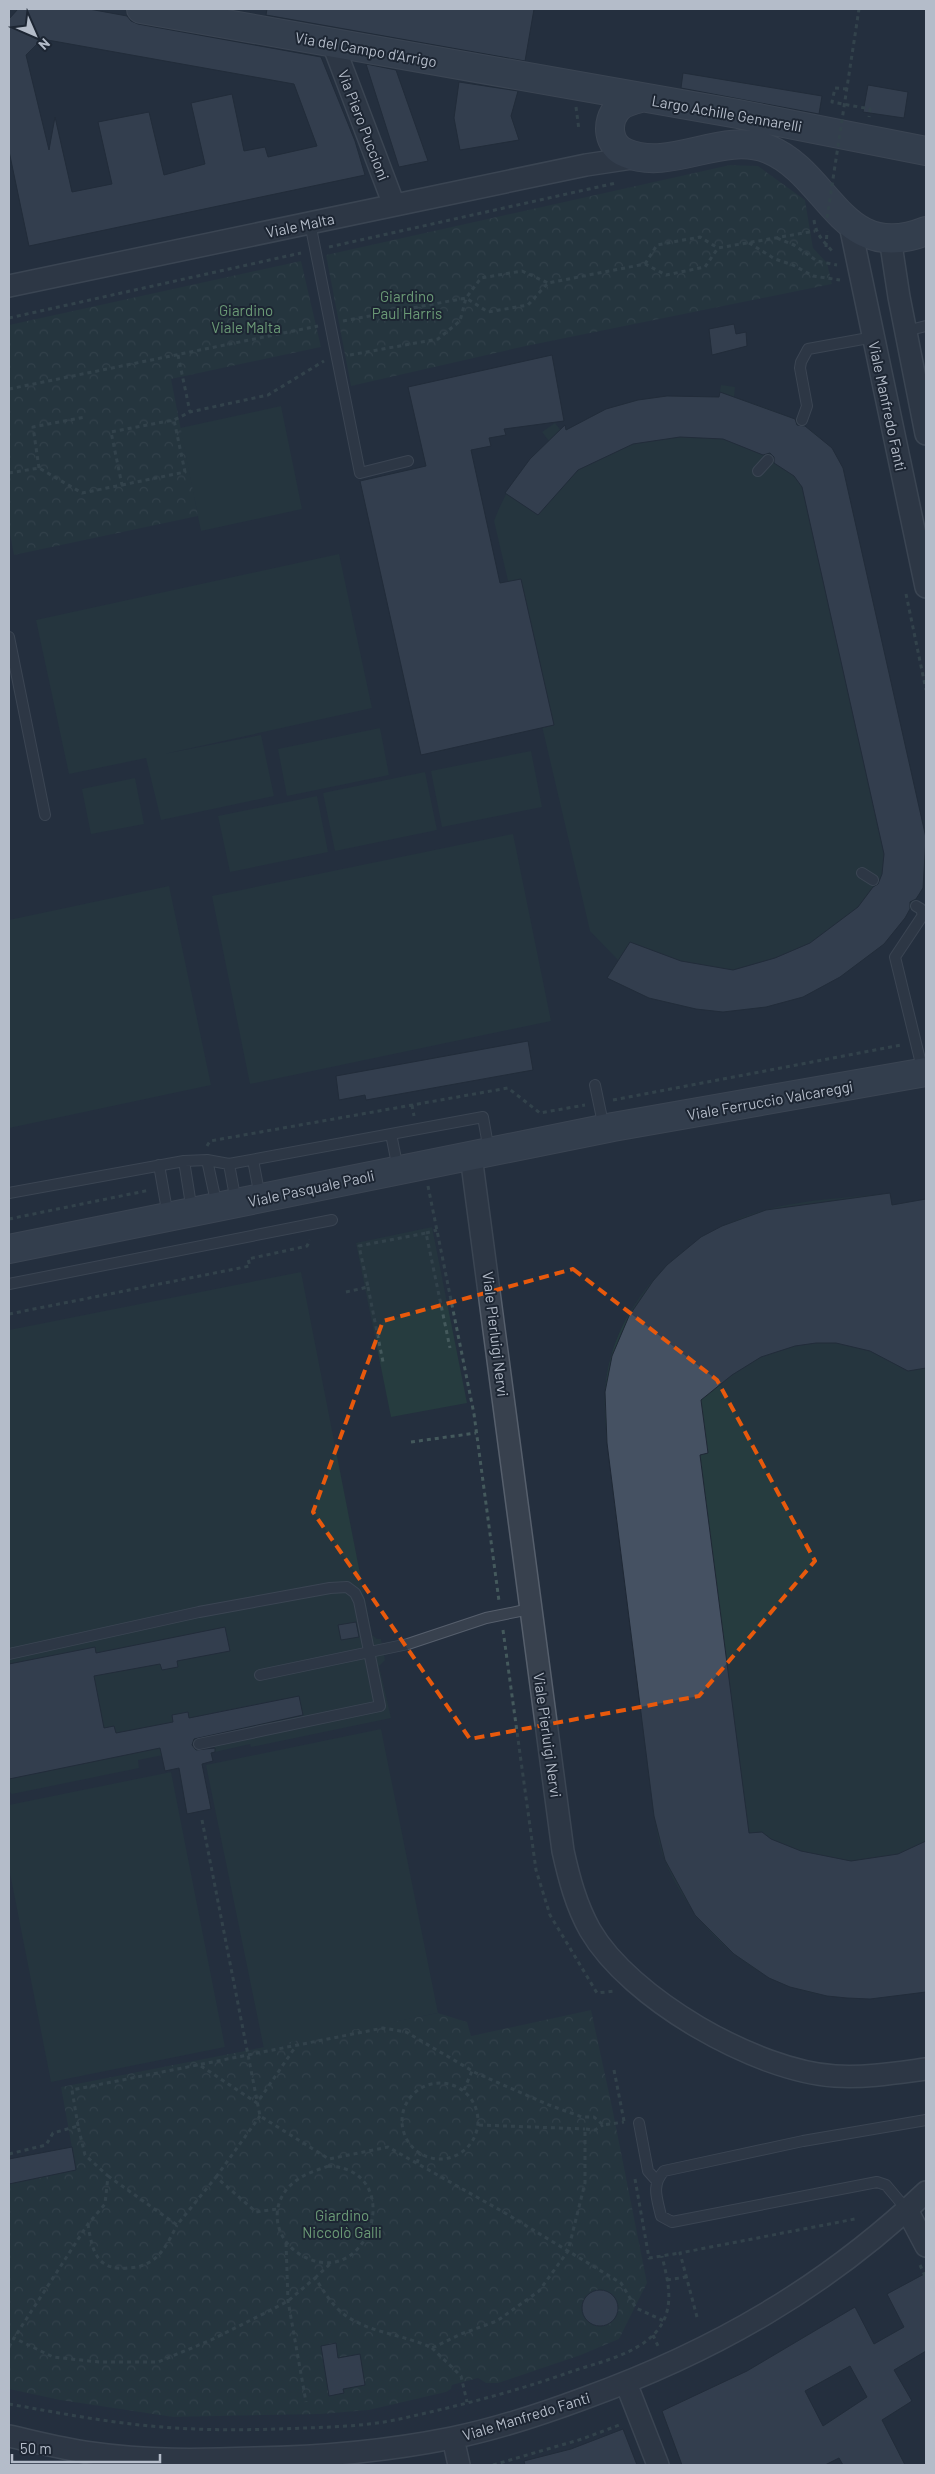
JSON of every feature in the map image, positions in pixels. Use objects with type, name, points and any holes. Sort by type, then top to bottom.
[{"type":"street","name":"Via del Campo d'Arrigo","points":[[140,9],[333,44],[584,96],[641,98]]},
{"type":"street","name":"Via Piero Puccioni","points":[[333,44],[394,205]]},
{"type":"street","points":[[584,96],[607,104],[610,129],[610,142],[605,154],[600,160],[592,164]]},
{"type":"street","name":"Largo Achille Gennarelli","points":[[926,151],[738,114],[641,98],[621,106],[614,114],[610,129],[620,150],[642,156],[682,154],[731,145],[747,144],[765,148],[776,152],[804,174],[838,221],[867,234],[890,238],[918,235],[926,232]]},
{"type":"street","name":"Viale Malta","points":[[9,283],[592,164],[642,156]]},
{"type":"street","name":"Viale Manfredo Fanti","points":[[838,221],[874,336],[926,585]]},
{"type":"street","points":[[890,238],[926,434]]},
{"type":"street","points":[[874,336],[906,331]]},
{"type":"street","name":"Viale Ferruccio Valcareggi","points":[[609,1128],[925,1072]]},
{"type":"street","name":"Viale Pasquale Paoli","points":[[9,1249],[609,1128]]},
{"type":"street","name":"Viale Pierluigi Nervi","points":[[480,1154],[530,1609],[565,1862],[578,1906],[591,1930],[609,1954],[632,1978],[673,2009],[718,2038],[765,2060],[796,2069],[835,2076],[888,2074],[926,2069]]},
{"type":"street","name":"Viale Manfredo Fanti","points":[[9,2436],[92,2453],[196,2463],[374,2451],[453,2438],[509,2424],[626,2384],[759,2320],[834,2270],[926,2192]]},
{"type":"street","points":[[907,2210],[922,2253]]},
{"type":"street","points":[[626,2384],[658,2465]]},
{"type":"street","points":[[453,2438],[459,2465]]},
{"type":"lane","points":[[310,223],[360,473],[408,461]]},
{"type":"lane","points":[[906,331],[926,326]]},
{"type":"lane","points":[[802,420],[807,406],[800,368],[808,349],[874,336]]},
{"type":"lane","points":[[758,471],[768,460]]},
{"type":"lane","points":[[9,637],[45,815]]},
{"type":"lane","points":[[862,873],[873,880]]},
{"type":"lane","points":[[916,906],[921,909],[923,915],[896,957],[925,1072]]},
{"type":"lane","points":[[595,1085],[598,1102],[609,1128]]},
{"type":"lane","points":[[9,1193],[184,1161],[207,1160],[228,1164],[253,1160],[483,1116],[480,1154]]},
{"type":"lane","points":[[390,1134],[399,1170]]},
{"type":"lane","points":[[207,1160],[215,1208]]},
{"type":"lane","points":[[215,1208],[253,1160]]},
{"type":"lane","points":[[184,1161],[215,1208]]},
{"type":"lane","points":[[215,1208],[228,1164]]},
{"type":"lane","points":[[159,1165],[163,1188],[215,1208]]},
{"type":"lane","points":[[9,1284],[332,1220]]},
{"type":"lane","points":[[9,1654],[199,1612],[347,1587],[355,1593],[359,1601],[380,1706],[199,1744]]},
{"type":"lane","points":[[260,1675],[408,1644],[486,1618],[530,1609]]},
{"type":"lane","points":[[907,2210],[886,2184],[877,2182],[672,2222],[661,2216],[656,2192],[656,2180],[664,2171],[803,2141],[926,2120]]},
{"type":"lane","points":[[639,2123],[648,2171],[656,2180]]},
{"type":"path","points":[[838,221],[847,89],[859,9]]},
{"type":"path","points":[[847,89],[835,88],[832,102],[870,109]]},
{"type":"path","points":[[579,130],[584,96]]},
{"type":"path","points":[[9,318],[619,182]]},
{"type":"path","points":[[645,264],[657,245],[700,237],[718,248],[815,232]]},
{"type":"path","points":[[776,238],[794,246],[817,262],[836,265]]},
{"type":"path","points":[[749,243],[774,259],[793,265],[813,276],[840,280]]},
{"type":"path","points":[[347,355],[438,338],[460,321],[466,298],[481,278],[522,271],[548,283],[645,264],[666,275],[705,267],[718,248]]},
{"type":"path","points":[[330,323],[466,298],[488,312],[528,305],[548,283]]},
{"type":"path","points":[[9,390],[322,325],[324,333]]},
{"type":"path","points":[[178,355],[190,412]]},
{"type":"path","points":[[122,485],[111,432],[174,420],[190,412],[268,395],[329,358]]},
{"type":"path","points":[[39,468],[33,427],[85,417]]},
{"type":"path","points":[[9,473],[39,468],[82,493],[185,472],[174,420]]},
{"type":"path","points":[[210,1141],[508,1088],[540,1113],[916,1042]]},
{"type":"path","points":[[9,1219],[163,1188]]},
{"type":"path","points":[[383,1362],[359,1246],[437,1230]]},
{"type":"path","points":[[426,1233],[450,1348]]},
{"type":"path","points":[[9,1314],[250,1266],[248,1259],[307,1246],[310,1240]]},
{"type":"path","points":[[346,1292],[368,1287]]},
{"type":"path","points":[[411,1442],[476,1433]]},
{"type":"path","points":[[202,1820],[250,2055],[260,2116],[329,2159],[388,2147],[621,2283],[636,2308],[664,2321]]},
{"type":"path","points":[[177,2225],[108,2176],[85,2155],[72,2090],[383,2028],[406,2032],[472,2071],[549,2105],[582,2116],[594,2116],[603,2125]]},
{"type":"path","points":[[257,2103],[296,2046]]},
{"type":"path","points":[[200,2065],[257,2103]]},
{"type":"path","points":[[464,2090],[472,2071]]},
{"type":"path","points":[[443,2082],[464,2090],[476,2106],[479,2125],[470,2145],[452,2158],[436,2159],[420,2154],[411,2146],[402,2126],[406,2104],[421,2087],[443,2082]]},
{"type":"path","points":[[88,2224],[92,2248],[103,2264],[118,2269],[137,2268],[154,2260],[167,2244],[177,2225],[216,2177],[260,2116]]},
{"type":"path","points":[[479,2125],[595,2130],[603,2125],[624,2122]]},
{"type":"path","points":[[9,2154],[46,2145],[53,2133],[78,2126]]},
{"type":"path","points":[[432,2348],[461,2334],[497,2321],[539,2291],[568,2251],[585,2183],[585,2129]]},
{"type":"path","points":[[417,2163],[420,2154]]},
{"type":"path","points":[[336,2166],[365,2182],[375,2206],[370,2232],[352,2254],[339,2262],[303,2256],[286,2242],[279,2232],[277,2209],[281,2198],[296,2180],[322,2168],[336,2166]]},
{"type":"path","points":[[9,2347],[88,2224],[105,2204],[108,2176]]},
{"type":"path","points":[[216,2177],[256,2212],[277,2209]]},
{"type":"path","points":[[649,2258],[855,2219]]},
{"type":"path","points":[[286,2242],[288,2300],[306,2402]]},
{"type":"path","points":[[680,2253],[697,2317]]},
{"type":"path","points":[[922,2253],[926,2278]]},
{"type":"path","points":[[9,2404],[65,2415],[160,2427],[238,2430],[357,2425],[394,2420],[536,2384],[608,2359],[646,2341],[664,2321],[670,2296],[662,2256]]},
{"type":"path","points":[[14,2338],[53,2357],[99,2362],[158,2362],[211,2340],[288,2300],[332,2262]]},
{"type":"path","points":[[667,2280],[686,2277]]},
{"type":"path","points":[[315,2278],[336,2308],[354,2319],[373,2328],[416,2340],[432,2348],[461,2376],[467,2402]]},
{"type":"path","points":[[493,2465],[582,2439],[625,2423],[626,2426]]},
{"type":"highlighted area","points":[[573,1269],[717,1380],[815,1561],[699,1696],[470,1739],[313,1512],[383,1321]]},
{"type":"green space","name":"Giardino Paul Harris","points":[[730,165],[758,166],[805,200],[813,248],[827,263],[832,284],[526,346],[351,386],[326,255]]},
{"type":"green space","name":"Giardino Viale Malta","points":[[301,261],[321,347],[171,379],[198,516],[14,555],[9,529],[9,325]]},
{"type":"green space","points":[[721,385],[735,387],[734,397],[782,414],[809,429],[833,452],[843,468],[926,838],[923,888],[905,918],[766,1007],[723,1012],[696,1009],[649,998],[607,978],[618,960],[590,931],[494,521],[504,498],[516,478],[549,441],[542,432],[555,423],[562,432],[606,409],[638,400],[667,396],[719,397]]},
{"type":"green space","points":[[281,406],[302,509],[201,531],[180,428]]},
{"type":"green space","points":[[339,554],[372,708],[164,754],[261,735],[274,796],[161,820],[146,758],[69,774],[36,620]]},
{"type":"green space","points":[[380,728],[389,775],[287,796],[278,749]]},
{"type":"green space","points":[[531,751],[542,807],[442,827],[431,771]]},
{"type":"green space","points":[[425,772],[437,830],[335,851],[323,793]]},
{"type":"green space","points":[[135,778],[144,824],[91,834],[82,789]]},
{"type":"green space","points":[[317,796],[328,852],[230,872],[218,816]]},
{"type":"green space","points":[[513,834],[551,1021],[250,1084],[212,896]]},
{"type":"green space","points":[[169,886],[211,1085],[9,1128],[9,920]]},
{"type":"green space","points":[[890,1193],[892,1205],[926,1200],[926,1992],[853,1998],[828,1996],[801,1990],[775,1980],[751,1967],[709,1931],[677,1886],[665,1861],[654,1816],[607,1443],[605,1393],[610,1361],[621,1330],[636,1302],[656,1277],[680,1254],[706,1236],[735,1221],[765,1210],[811,1201]]},
{"type":"green space","points":[[432,1227],[467,1403],[391,1417],[356,1243]]},
{"type":"green space","points":[[301,1272],[372,1635],[377,1639],[381,1639],[385,1660],[379,1666],[391,1718],[251,1747],[250,1744],[215,1752],[214,1745],[195,1749],[193,1741],[178,1752],[138,1760],[139,1768],[12,1794],[9,1791],[9,1330]]},
{"type":"green space","points":[[381,1729],[438,2013],[264,2049],[206,1765]]},
{"type":"green space","points":[[171,1772],[225,2047],[51,2082],[9,1868],[9,1805]]},
{"type":"green space","name":"Giardino Niccolò Galli","points":[[591,2010],[647,2283],[619,2339],[581,2355],[498,2383],[486,2383],[478,2378],[452,2385],[451,2389],[446,2392],[369,2410],[321,2414],[173,2417],[60,2400],[9,2389],[9,2184],[76,2170],[61,2087],[438,2013],[467,2022],[471,2036]]},
{"type":"building","points":[[18,9],[89,9],[127,16],[131,21],[138,24],[321,57],[355,141],[365,175],[29,246],[9,151],[9,19]],"holes":[[[42,39],[294,84],[317,146],[268,157],[265,147],[244,151],[232,94],[191,103],[205,164],[164,175],[149,112],[98,122],[112,184],[72,192],[55,117],[49,150],[26,55]]]},
{"type":"building","points":[[267,9],[534,9],[525,61],[266,15]]},
{"type":"building","points":[[366,64],[396,70],[428,161],[399,167]]},
{"type":"building","points":[[683,73],[822,96],[819,114],[681,88]]},
{"type":"building","points":[[459,82],[518,91],[511,116],[519,140],[460,150],[454,118]]},
{"type":"building","points":[[868,85],[908,92],[904,118],[863,112]]},
{"type":"building","points":[[734,324],[736,334],[746,332],[747,346],[712,355],[709,329]]},
{"type":"building","points":[[552,355],[564,421],[504,429],[506,435],[489,438],[491,446],[471,450],[500,583],[521,579],[554,725],[421,755],[360,481],[426,466],[408,387]]},
{"type":"building","points":[[720,392],[795,419],[797,425],[805,426],[832,448],[843,468],[926,838],[923,888],[916,899],[910,902],[910,909],[905,918],[884,944],[840,977],[803,997],[766,1007],[723,1012],[696,1009],[649,998],[607,978],[630,942],[681,961],[733,970],[775,958],[810,943],[858,907],[873,887],[878,884],[882,874],[884,854],[802,487],[794,476],[774,463],[774,457],[770,453],[763,455],[723,439],[680,437],[633,444],[578,470],[538,515],[505,493],[530,459],[565,425],[566,430],[606,409],[638,400],[667,396],[719,397]]},
{"type":"building","points":[[528,1041],[533,1070],[366,1100],[365,1095],[339,1100],[336,1076]]},
{"type":"building","points":[[890,1193],[892,1205],[926,1199],[926,1368],[908,1371],[870,1351],[836,1343],[816,1343],[795,1346],[761,1357],[732,1375],[701,1400],[708,1453],[700,1455],[749,1833],[762,1832],[771,1839],[801,1851],[851,1861],[898,1854],[926,1841],[926,1992],[870,1999],[827,1996],[790,1987],[769,1978],[734,1954],[695,1915],[665,1860],[654,1816],[607,1443],[605,1392],[612,1356],[629,1316],[653,1281],[667,1265],[701,1237],[722,1226],[766,1210]]},
{"type":"building","points":[[356,1622],[359,1637],[341,1640],[338,1625]]},
{"type":"building","points":[[225,1627],[230,1651],[177,1661],[178,1667],[162,1670],[160,1664],[94,1676],[104,1728],[114,1726],[116,1733],[173,1722],[172,1715],[188,1712],[189,1718],[299,1696],[303,1715],[194,1739],[192,1745],[196,1750],[215,1748],[215,1752],[211,1753],[213,1761],[202,1764],[211,1809],[187,1814],[179,1768],[165,1771],[160,1748],[9,1779],[9,1664],[95,1647],[96,1653]]},
{"type":"building","points":[[72,2147],[76,2170],[9,2184],[9,2159]]},
{"type":"building","points":[[926,2273],[926,2351],[894,2370],[912,2401],[882,2420],[905,2465],[843,2465],[839,2458],[825,2465],[682,2465],[662,2411],[747,2371],[855,2307],[874,2344],[904,2327],[887,2294]],"holes":[[[850,2366],[867,2397],[823,2426],[805,2391]]]},
{"type":"building","points":[[600,2290],[607,2291],[613,2295],[617,2301],[617,2315],[613,2321],[607,2325],[600,2326],[593,2325],[587,2321],[583,2315],[582,2308],[583,2301],[587,2295],[593,2291]]},
{"type":"building","points":[[336,2343],[338,2358],[360,2354],[365,2385],[343,2389],[344,2393],[329,2396],[321,2346]]},
{"type":"building","points":[[623,2429],[637,2465],[525,2465],[524,2461],[571,2449]]}]
